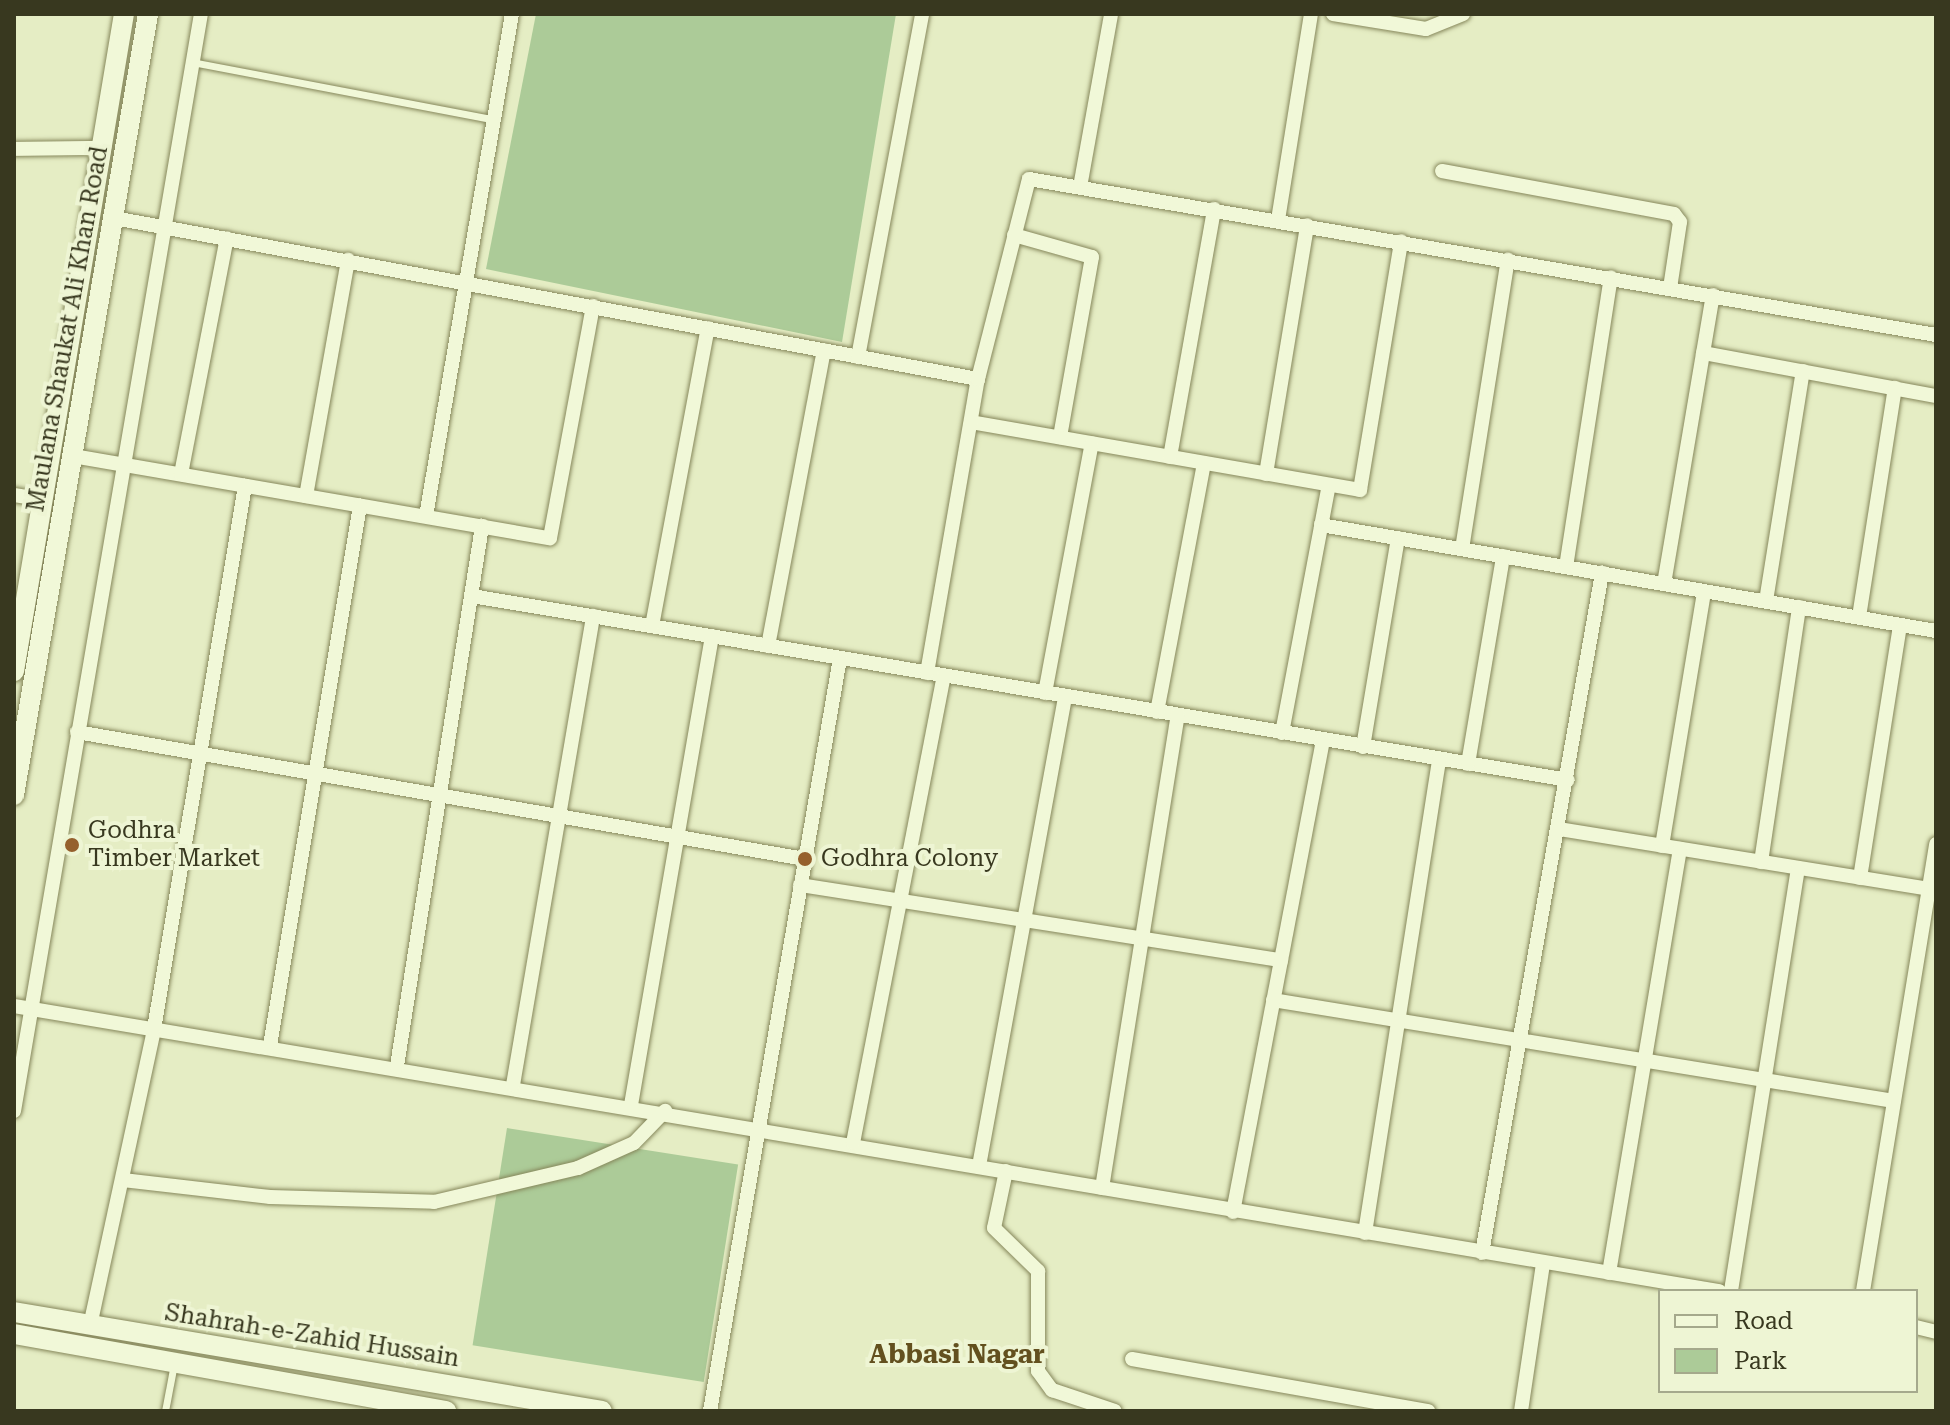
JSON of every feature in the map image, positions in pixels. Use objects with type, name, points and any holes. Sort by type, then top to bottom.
[{"type":"main road","name":"Maulana Shaukat Ali Khan Road","points":[[14,671],[124,14]]},
{"type":"main road","name":"Maulana Shaukat Ali Khan Road","points":[[14,795],[148,14]]},
{"type":"main road","name":"Shahrah-e-Zahid Hussain","points":[[14,1312],[602,1411]]},
{"type":"main road","name":"Shahrah-e-Zahid Hussain","points":[[14,1334],[446,1411]]},
{"type":"street","points":[[14,1111],[120,462],[201,14]]},
{"type":"street","points":[[426,516],[512,14]]},
{"type":"street","points":[[858,357],[922,14]]},
{"type":"street","points":[[1278,220],[1311,14]]},
{"type":"street","points":[[1333,14],[1426,29],[1463,14]]},
{"type":"street","points":[[1080,187],[1107,15]]},
{"type":"street","points":[[14,149],[101,148]]},
{"type":"street","points":[[1442,171],[1674,214],[1680,222],[1670,288]]},
{"type":"street","points":[[927,673],[978,379],[1029,179],[1936,335]]},
{"type":"street","points":[[1170,457],[1214,209]]},
{"type":"street","points":[[114,218],[466,281],[978,379]]},
{"type":"street","points":[[1266,474],[1307,225]]},
{"type":"street","points":[[1014,235],[1092,257],[1060,437]]},
{"type":"street","points":[[181,474],[227,238]]},
{"type":"street","points":[[971,422],[1360,490],[1401,241]]},
{"type":"street","points":[[306,496],[348,260]]},
{"type":"street","points":[[1462,549],[1508,260]]},
{"type":"street","points":[[1566,567],[1611,277]]},
{"type":"street","points":[[1664,584],[1713,295]]},
{"type":"street","points":[[73,456],[550,538],[593,306]]},
{"type":"street","points":[[652,626],[708,328]]},
{"type":"street","points":[[768,646],[824,350]]},
{"type":"street","points":[[1703,353],[1936,396]]},
{"type":"street","points":[[1766,601],[1803,371]]},
{"type":"street","points":[[1859,617],[1895,388]]},
{"type":"street","points":[[1045,693],[1092,443]]},
{"type":"street","points":[[1157,712],[1204,463]]},
{"type":"street","points":[[1282,733],[1329,485]]},
{"type":"street","points":[[90,1326],[154,1029],[245,486]]},
{"type":"street","points":[[14,495],[44,500]]},
{"type":"street","points":[[270,1046],[360,505]]},
{"type":"street","points":[[1321,525],[1936,631]]},
{"type":"street","points":[[397,1066],[482,526]]},
{"type":"street","points":[[1363,747],[1398,538]]},
{"type":"street","points":[[1468,764],[1503,556]]},
{"type":"street","points":[[1482,1253],[1568,780],[1602,573]]},
{"type":"street","points":[[1662,846],[1704,591]]},
{"type":"street","points":[[472,596],[1568,780]]},
{"type":"street","points":[[1761,862],[1799,607]]},
{"type":"street","points":[[513,1085],[593,616]]},
{"type":"street","points":[[1860,878],[1900,625]]},
{"type":"street","points":[[631,1105],[712,636]]},
{"type":"street","points":[[710,1411],[840,658]]},
{"type":"street","points":[[853,1143],[944,676]]},
{"type":"street","points":[[979,1166],[1065,696]]},
{"type":"street","points":[[1102,1188],[1178,715]]},
{"type":"street","points":[[77,732],[805,859]]},
{"type":"street","points":[[1233,1212],[1323,740]]},
{"type":"street","points":[[1365,1233],[1439,759]]},
{"type":"street","points":[[1559,829],[1928,889]]},
{"type":"street","points":[[1863,1289],[1936,844]]},
{"type":"street","points":[[1609,1273],[1680,849]]},
{"type":"street","points":[[1731,1289],[1798,868]]},
{"type":"street","points":[[800,885],[1281,960]]},
{"type":"street","points":[[1273,1000],[1894,1101]]},
{"type":"street","points":[[14,1006],[513,1085],[1233,1212],[1707,1289]]},
{"type":"street","points":[[123,1180],[270,1197],[434,1202],[578,1168],[634,1143],[665,1111]]},
{"type":"street","points":[[1006,1171],[994,1228],[1038,1271],[1038,1371],[1052,1390],[1115,1411]]},
{"type":"street","points":[[1521,1411],[1543,1263]]},
{"type":"street","points":[[1132,1359],[1428,1411]]},
{"type":"lane","points":[[192,62],[495,120]]},
{"type":"lane","points":[[165,1411],[174,1361]]},
{"type":"green space","points":[[536,14],[896,14],[842,342],[486,269]]},
{"type":"green space","points":[[507,1128],[738,1165],[704,1382],[473,1345]]},
{"type":"place","name":"Godhra Timber Market","points":[[72,845]]},
{"type":"place","name":"Godhra Colony","points":[[805,859]]},
{"type":"district","name":"Abbasi Nagar","points":[[957,1355]]}]
